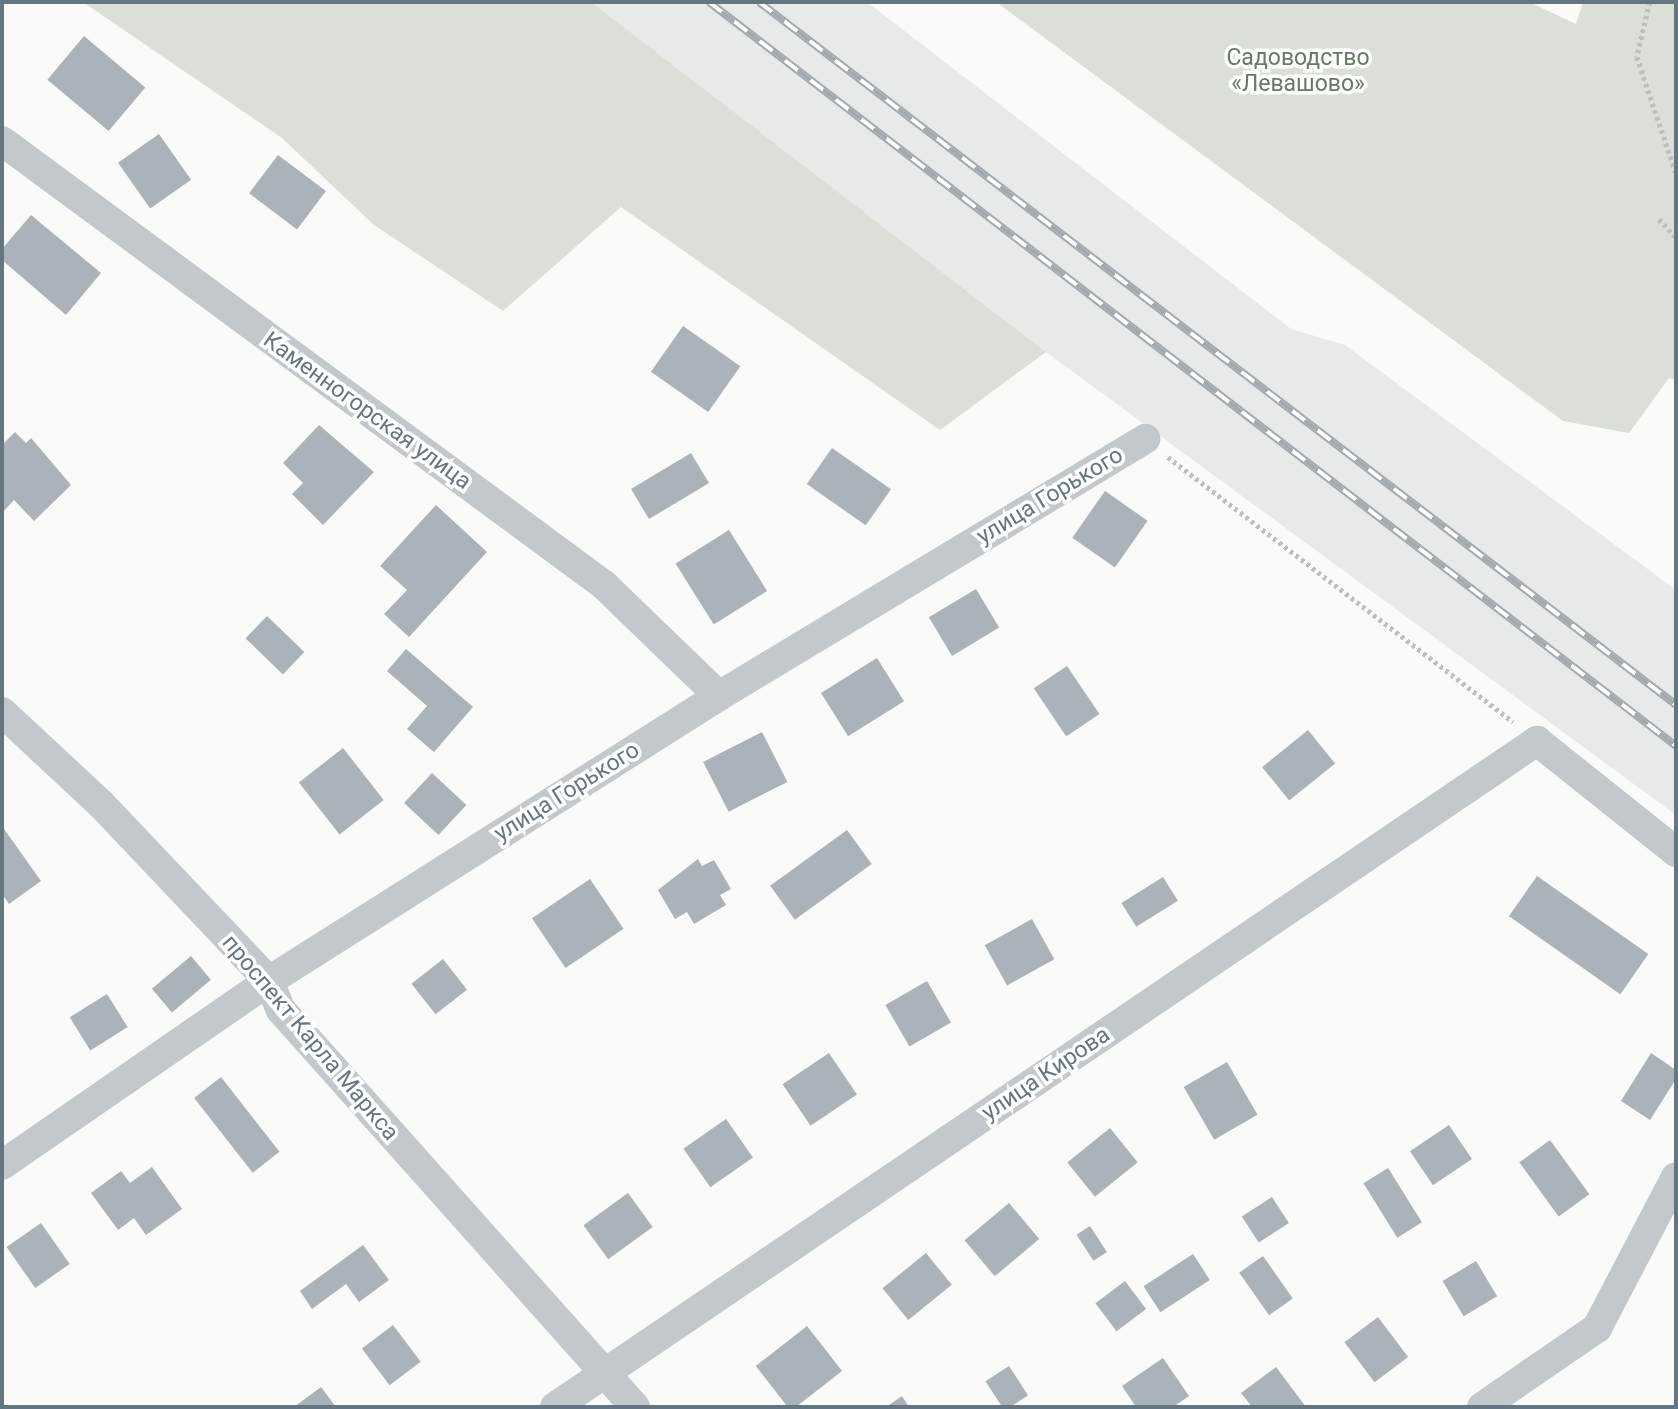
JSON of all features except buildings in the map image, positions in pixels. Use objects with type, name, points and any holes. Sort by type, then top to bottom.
[{"type":"street","name":"Каменногорская улица","points":[[2,141],[604,585],[719,695]]},
{"type":"street","name":"улица Горького","points":[[2,1165],[269,981],[719,695],[1145,439]]},
{"type":"street","name":"проспект Карла Маркса","points":[[2,712],[102,804],[269,981],[281,1010],[635,1407]]},
{"type":"street","points":[[1537,741],[1676,852]]},
{"type":"street","name":"улица Кирова","points":[[555,1407],[1537,741]]},
{"type":"street","points":[[1482,1407],[1597,1328],[1676,1177]]},
{"type":"path","points":[[1650,2],[1637,57],[1676,173]]},
{"type":"path","points":[[1659,219],[1676,237]]},
{"type":"path","points":[[1145,439],[1537,741]]},
{"type":"shaded area","points":[[591,2],[867,2],[1291,329],[1345,345],[1676,590],[1676,815],[1046,352]]},
{"type":"green space","points":[[83,2],[591,2],[1046,352],[940,430],[621,207],[503,311],[374,225],[282,138]]},
{"type":"green space","name":"Садоводство «Левашово»","points":[[996,2],[1529,2],[1576,24],[1583,2],[1676,2],[1676,380],[1669,378],[1629,433],[1563,421]]},
{"type":"railway","points":[[709,2],[1676,746]]},
{"type":"railway","points":[[759,2],[1676,705]]}]
